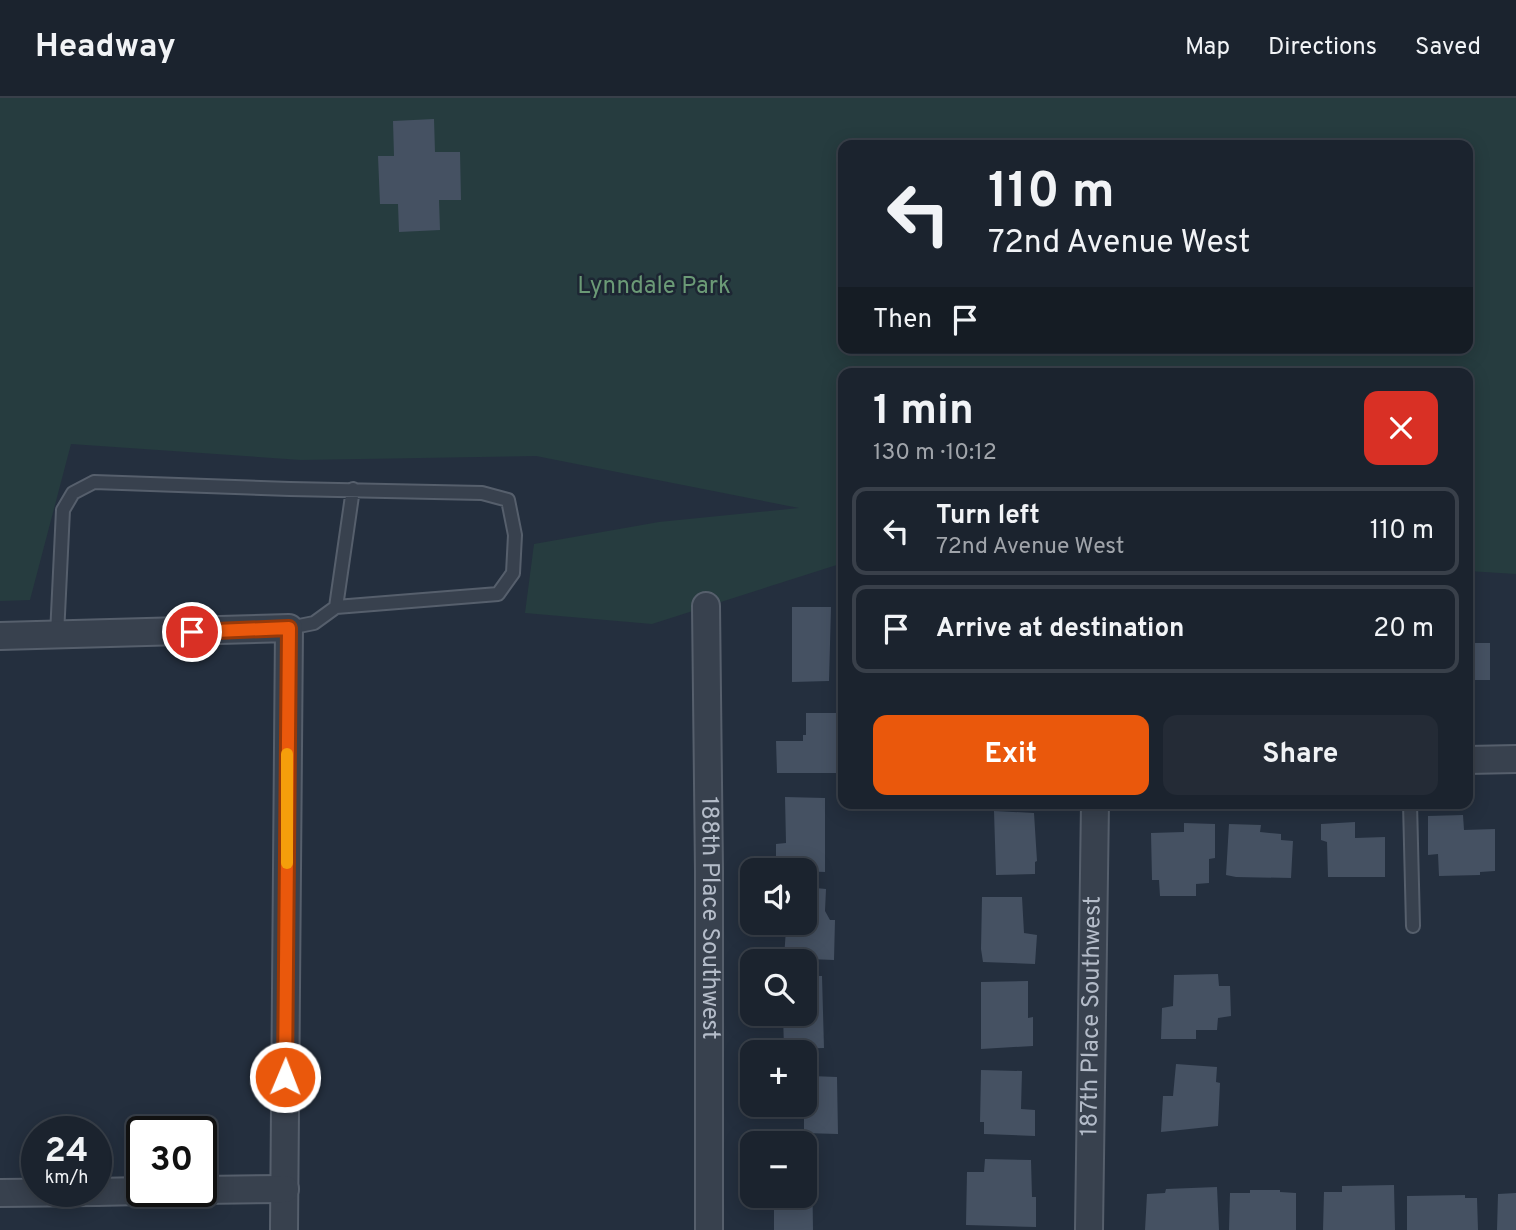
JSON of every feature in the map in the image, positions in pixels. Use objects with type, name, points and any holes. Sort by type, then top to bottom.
[{"type":"street","name":"188th Place Southwest","points":[[706,606],[709,1230]]},
{"type":"street","points":[[0,636],[289,628],[284,1230]]},
{"type":"street","points":[[1473,760],[1516,758]]},
{"type":"street","name":"187th Place Southwest","points":[[1089,1230],[1095,809]]},
{"type":"street","points":[[217,1190],[285,1189]]},
{"type":"street","points":[[0,1193],[21,1193]]},
{"type":"lane","points":[[57,635],[63,510],[73,493],[94,482],[482,493],[508,500],[515,535],[513,573],[498,594],[336,607],[314,623],[289,628]]},
{"type":"lane","points":[[336,607],[353,489]]},
{"type":"lane","points":[[1410,809],[1413,926]]},
{"type":"green space","name":"Lynndale Park","points":[[0,98],[1516,98],[1516,574],[1473,571],[1473,368],[838,368],[838,565],[652,624],[525,613],[534,544],[659,522],[799,508],[536,456],[301,460],[71,444],[30,600],[0,601]]},
{"type":"building","points":[[434,119],[435,152],[460,152],[461,200],[439,200],[440,230],[399,232],[398,204],[380,204],[378,156],[394,156],[393,121]]},
{"type":"building","points":[[792,607],[831,607],[829,681],[792,682]]},
{"type":"building","points":[[1473,643],[1490,643],[1490,680],[1473,680]]},
{"type":"building","points":[[806,713],[838,713],[838,773],[777,773],[776,741],[803,741],[803,735],[806,735]]},
{"type":"building","points":[[785,797],[825,798],[825,872],[817,872],[817,858],[776,858],[776,844],[786,843]]},
{"type":"building","points":[[994,811],[1034,813],[1037,861],[1035,874],[996,875]]},
{"type":"building","points":[[1463,815],[1464,830],[1495,829],[1495,871],[1480,872],[1480,875],[1439,876],[1438,854],[1428,855],[1428,816]]},
{"type":"building","points":[[1355,822],[1355,838],[1385,837],[1385,877],[1328,877],[1327,842],[1321,840],[1321,824]]},
{"type":"building","points":[[1184,823],[1215,824],[1215,858],[1209,859],[1209,883],[1196,884],[1196,896],[1160,896],[1159,880],[1152,880],[1151,833],[1184,832]]},
{"type":"building","points":[[1229,824],[1261,825],[1260,832],[1281,834],[1281,840],[1293,841],[1291,878],[1226,875]]},
{"type":"building","points":[[817,888],[826,889],[825,911],[830,920],[835,920],[834,960],[817,959],[817,949],[785,949],[786,935],[817,935]]},
{"type":"building","points":[[982,897],[1022,897],[1024,933],[1037,935],[1035,964],[983,962]]},
{"type":"building","points":[[1218,974],[1219,986],[1230,986],[1231,1016],[1218,1018],[1217,1030],[1196,1030],[1196,1039],[1161,1039],[1162,1008],[1173,1006],[1174,975]]},
{"type":"building","points":[[817,976],[822,976],[824,1048],[817,1048],[817,1040],[784,1040],[783,1026],[817,1026]]},
{"type":"building","points":[[1028,981],[1028,1018],[1033,1017],[1033,1046],[981,1049],[981,982]]},
{"type":"building","points":[[1176,1064],[1217,1067],[1216,1082],[1220,1083],[1218,1126],[1161,1132],[1163,1096],[1173,1096]]},
{"type":"building","points":[[981,1070],[1022,1071],[1021,1109],[1035,1110],[1035,1136],[984,1134],[984,1122],[980,1122]]},
{"type":"building","points":[[817,1076],[837,1077],[838,1134],[804,1131],[804,1117],[817,1117]]},
{"type":"building","points":[[985,1159],[1031,1160],[1032,1197],[1036,1197],[1036,1227],[966,1225],[967,1172],[984,1172]]},
{"type":"building","points":[[1394,1185],[1395,1230],[1323,1230],[1324,1192],[1342,1192],[1342,1186]]},
{"type":"building","points":[[1217,1187],[1219,1230],[1145,1230],[1147,1194],[1165,1193],[1166,1189]]},
{"type":"building","points":[[1250,1190],[1296,1193],[1296,1230],[1229,1230],[1230,1193],[1250,1193]]},
{"type":"building","points":[[1516,1193],[1516,1230],[1497,1230],[1498,1194]]},
{"type":"building","points":[[1465,1195],[1465,1198],[1477,1198],[1478,1230],[1407,1230],[1407,1196]]},
{"type":"building","points":[[774,1208],[813,1208],[813,1230],[774,1230]]},
{"type":"slow traffic","points":[[287,754],[287,863]]},
{"type":"route","points":[[192,632],[289,628],[285,1077]]}]
